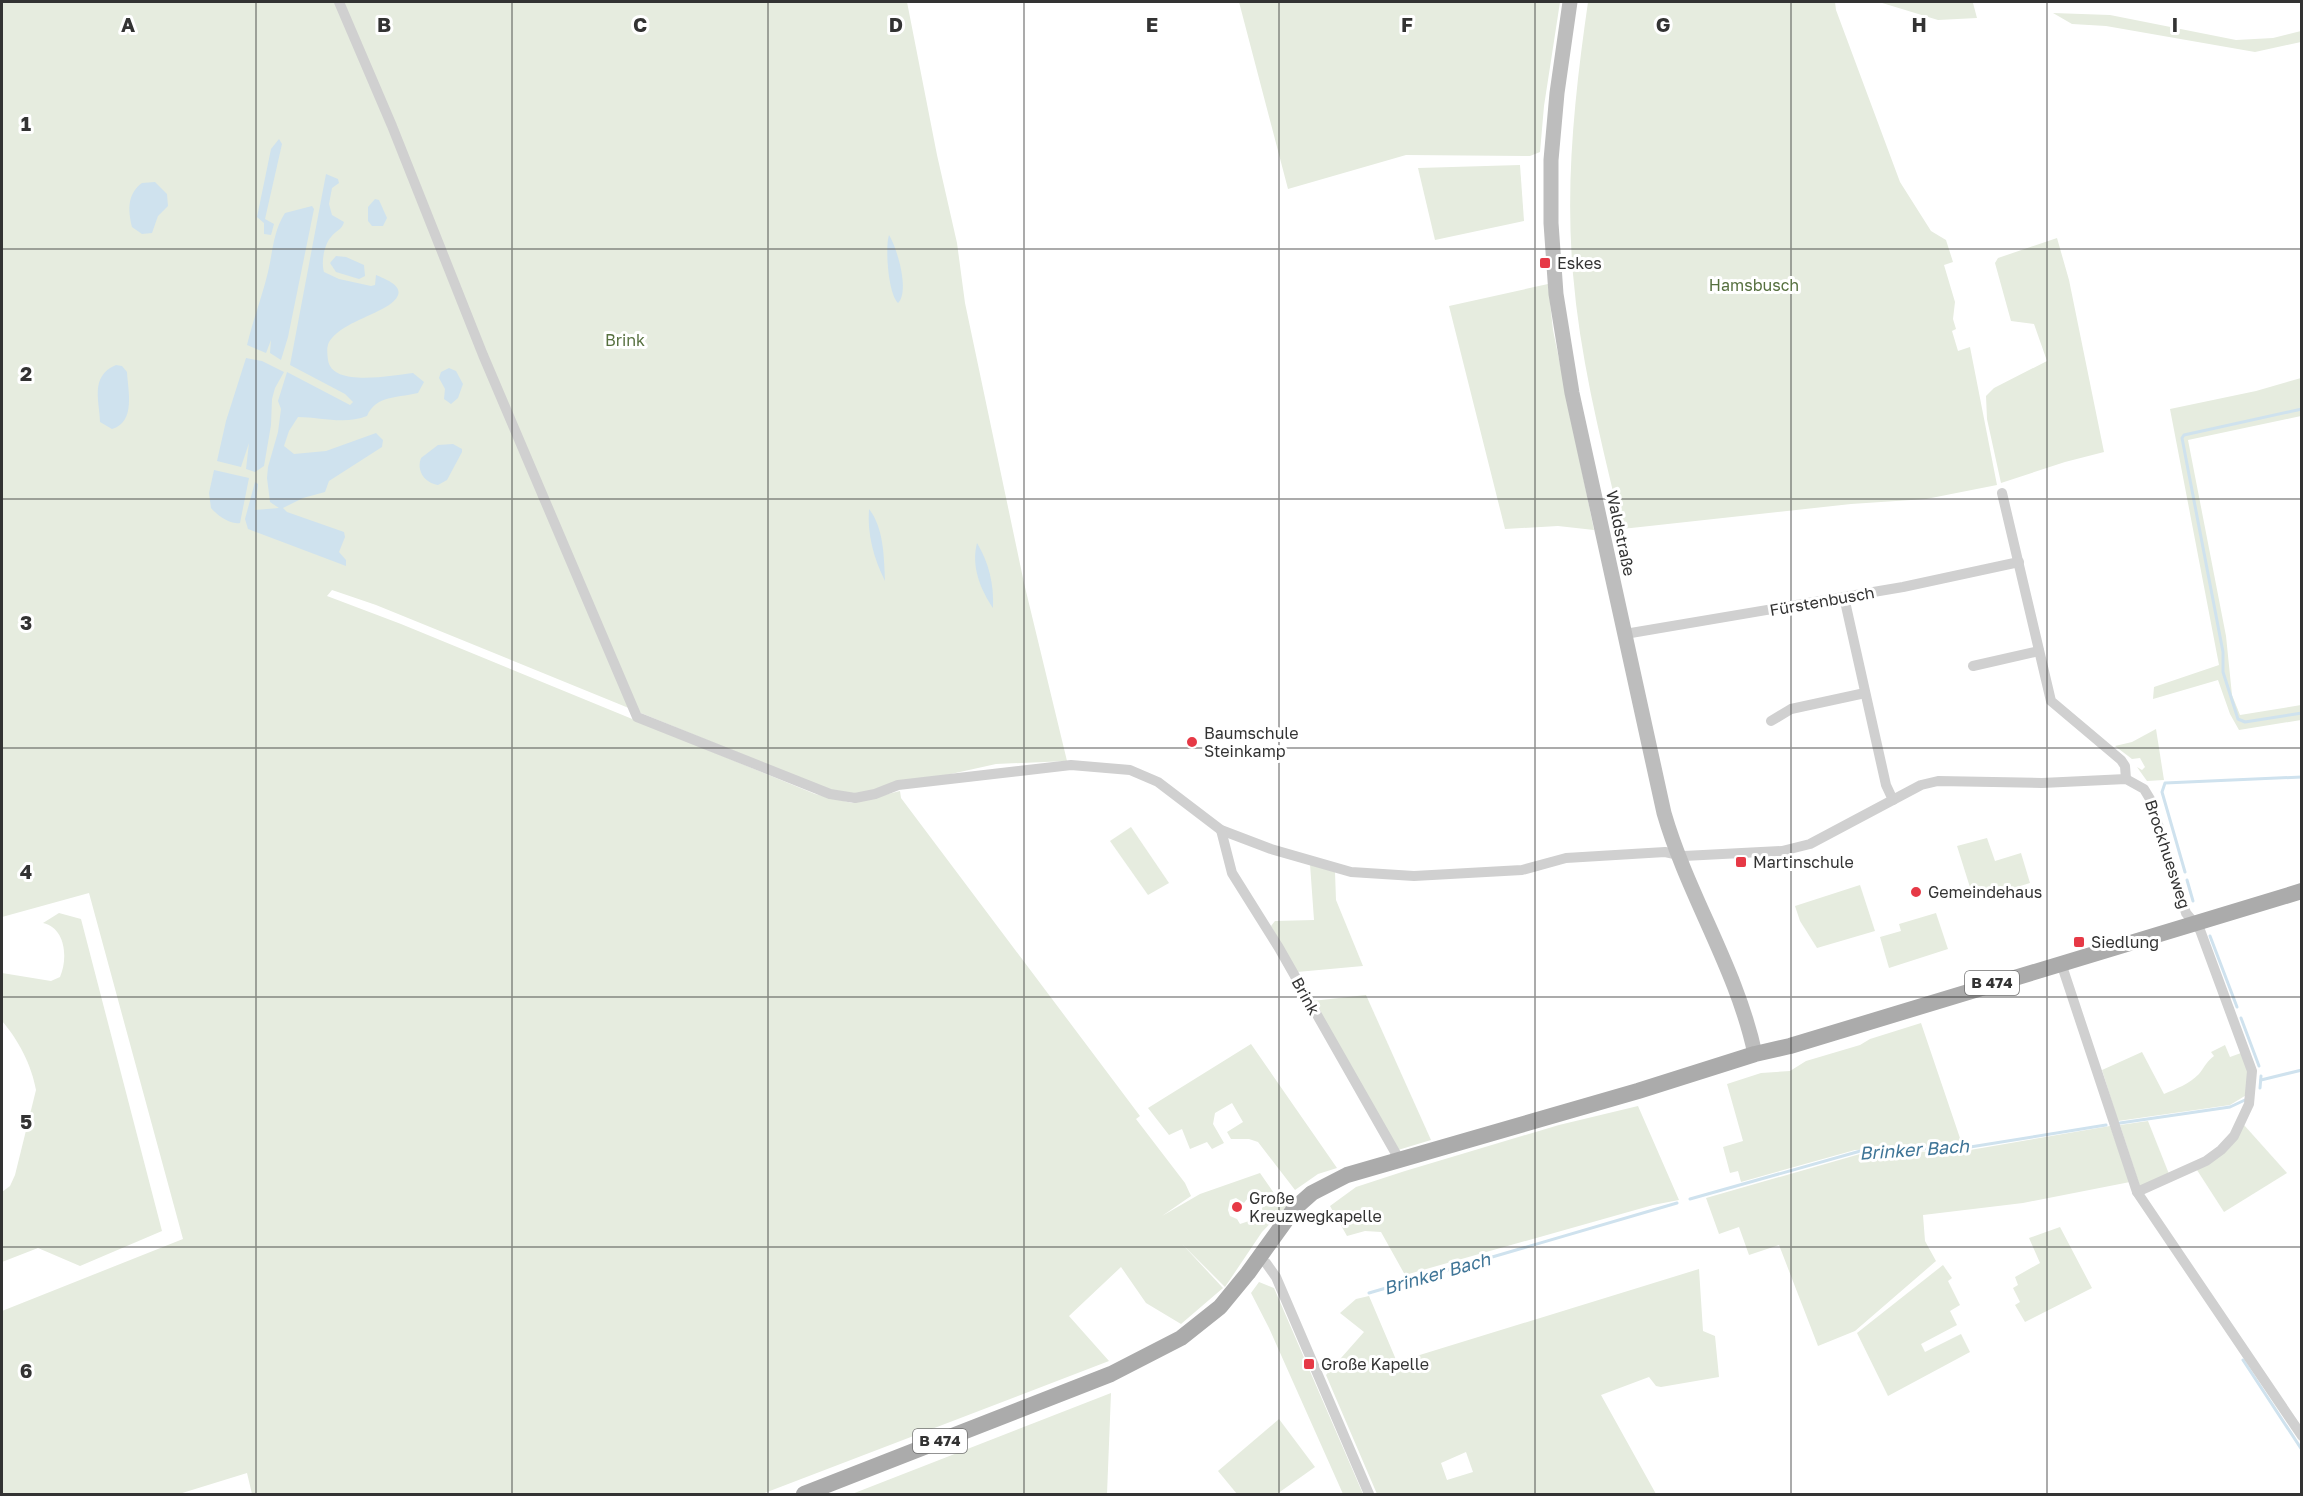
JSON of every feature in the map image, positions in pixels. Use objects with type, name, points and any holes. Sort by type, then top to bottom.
[{"type":"main road","name":"B 474","points":[[804,1494],[1076,1388],[1155,1353],[1181,1338],[1220,1306],[1258,1258],[1287,1216],[1312,1193],[1347,1175],[1638,1091],[1755,1054],[1790,1046],[2301,891]]},
{"type":"street","points":[[339,2],[483,356],[637,717],[830,794],[855,798],[875,794],[898,785],[1014,770],[1071,765],[1130,770],[1158,782],[1221,830],[1302,859],[1351,872],[1382,876],[1512,871],[1566,858],[1665,852],[1684,855],[1791,849],[1810,844],[1921,785],[1938,781],[2042,783],[2127,779]]},
{"type":"street","name":"Waldstraße","points":[[1570,2],[1558,84],[1551,160],[1554,276],[1572,393],[1661,799],[1677,854],[1743,1007],[1755,1054]]},
{"type":"street","name":"Brockhuesweg","points":[[2002,493],[2051,701],[2121,760],[2125,766],[2127,779],[2144,789],[2150,799],[2186,913],[2200,930],[2252,1071],[2249,1104],[2234,1136],[2221,1150],[2206,1161],[2137,1192]]},
{"type":"street","name":"Fürstenbusch","points":[[1625,634],[1844,597],[2019,562]]},
{"type":"street","points":[[1844,597],[1886,785],[1893,800]]},
{"type":"street","points":[[1973,666],[2039,651]]},
{"type":"street","points":[[1772,721],[1791,709],[1866,693]]},
{"type":"street","name":"Brink","points":[[1221,830],[1232,873],[1269,931],[1399,1159]]},
{"type":"street","points":[[2061,963],[2137,1192],[2301,1436]]},
{"type":"street","points":[[1258,1258],[1276,1276],[1369,1494]]},
{"type":"green space","points":[[2,2],[907,2],[957,243],[965,303],[1024,583],[1067,761],[996,764],[847,797],[376,605],[332,590],[327,596],[401,624],[815,794],[852,803],[900,791],[901,798],[1140,1116],[1136,1119],[1185,1183],[1191,1196],[1162,1216],[1200,1194],[1260,1173],[1276,1196],[1257,1205],[1255,1196],[1251,1194],[1244,1203],[1236,1198],[1230,1200],[1228,1210],[1230,1216],[1237,1219],[1240,1224],[1252,1220],[1263,1207],[1284,1198],[1287,1206],[1262,1232],[1225,1287],[1182,1244],[1223,1288],[1181,1324],[1146,1303],[1121,1267],[1069,1316],[1109,1361],[762,1494],[252,1494],[247,1473],[179,1494],[2,1494],[2,1311],[183,1239],[89,893],[2,917]]},
{"type":"green space","points":[[1239,2],[1560,2],[1544,106],[1540,152],[1530,156],[1406,155],[1288,189]]},
{"type":"green space","name":"Hamsbusch","points":[[1588,2],[1835,2],[1900,182],[1931,231],[1946,240],[1953,262],[1944,265],[1955,302],[1953,319],[1956,329],[1952,331],[1958,351],[1970,347],[1997,485],[1926,499],[1851,504],[1622,529],[1586,370],[1573,274],[1571,172],[1579,70]]},
{"type":"green space","points":[[1879,2],[1967,2],[1973,3],[1977,18],[1938,20]]},
{"type":"green space","points":[[2053,13],[2110,15],[2236,40],[2273,38],[2301,31],[2301,42],[2255,52],[2106,26],[2072,24]]},
{"type":"green space","points":[[1520,165],[1524,221],[1435,240],[1418,168]]},
{"type":"green space","points":[[2057,238],[2069,280],[2104,452],[2001,483],[1987,419],[1986,396],[1994,388],[2047,361],[2034,324],[2011,321],[1995,263],[1998,258]]},
{"type":"green space","points":[[1548,284],[1553,330],[1594,530],[1558,526],[1505,529],[1449,306]]},
{"type":"green space","points":[[2301,378],[2301,416],[2188,440],[2226,636],[2232,695],[2240,715],[2301,705],[2301,720],[2239,730],[2230,714],[2218,680],[2153,699],[2154,687],[2219,665],[2170,409],[2256,391]]},
{"type":"green space","points":[[2156,729],[2164,780],[2147,781],[2137,767],[2142,770],[2145,767],[2140,758],[2132,759],[2115,746],[2132,742]]},
{"type":"green space","points":[[1131,827],[1169,883],[1148,895],[1110,841]]},
{"type":"green space","points":[[1987,838],[1995,861],[2021,853],[2030,883],[1974,900],[1957,846]]},
{"type":"green space","points":[[1310,864],[1335,872],[1336,900],[1363,966],[1297,972],[1271,926],[1275,921],[1314,920]]},
{"type":"green space","points":[[1860,885],[1875,931],[1817,948],[1800,921],[1795,906]]},
{"type":"green space","points":[[59,913],[81,919],[162,1231],[80,1266],[38,1248],[2,1262],[2,1192],[10,1186],[15,1175],[36,1090],[24,1053],[2,1021],[2,973],[51,981],[60,977],[64,962],[61,938],[51,926],[43,923]]},
{"type":"green space","points":[[1936,913],[1948,949],[1889,968],[1880,937],[1901,931],[1899,924]]},
{"type":"green space","points":[[1366,995],[1431,1140],[1398,1150],[1312,1001]]},
{"type":"green space","points":[[1921,1023],[1962,1144],[1855,1150],[1741,1182],[1738,1171],[1730,1173],[1723,1147],[1743,1141],[1727,1084],[1761,1073],[1790,1071],[1806,1061]]},
{"type":"green space","points":[[1251,1044],[1337,1168],[1318,1174],[1295,1190],[1258,1142],[1249,1139],[1231,1139],[1227,1132],[1243,1122],[1232,1103],[1215,1113],[1213,1124],[1224,1143],[1212,1149],[1207,1142],[1190,1149],[1182,1129],[1169,1135],[1148,1108]]},
{"type":"green space","points":[[2225,1045],[2230,1057],[2241,1053],[2249,1072],[2248,1094],[2230,1105],[2118,1121],[2102,1070],[2142,1052],[2164,1094],[2195,1078],[2214,1056],[2211,1052]]},
{"type":"green space","points":[[1638,1106],[1679,1200],[1653,1205],[1405,1275],[1381,1232],[1365,1231],[1347,1236],[1330,1206],[1356,1187],[1405,1171],[1559,1125]]},
{"type":"green space","points":[[2148,1121],[2169,1174],[2140,1187],[2120,1125]]},
{"type":"green space","points":[[2244,1125],[2287,1173],[2224,1212],[2197,1170]]},
{"type":"green space","points":[[2110,1126],[2130,1182],[2023,1203],[1923,1215],[1925,1241],[1936,1261],[1855,1331],[1818,1346],[1779,1245],[1749,1255],[1739,1227],[1719,1234],[1706,1198],[1860,1154],[1970,1150]]},
{"type":"green space","points":[[2060,1227],[2092,1288],[2025,1322],[2015,1305],[2020,1302],[2013,1288],[2018,1285],[2015,1277],[2040,1263],[2029,1238]]},
{"type":"green space","points":[[1943,1265],[1952,1278],[1948,1281],[1960,1305],[1950,1311],[1957,1325],[1921,1344],[1925,1352],[1961,1334],[1970,1352],[1888,1396],[1857,1333]]},
{"type":"green space","points":[[1699,1269],[1703,1331],[1715,1336],[1719,1377],[1661,1387],[1656,1386],[1649,1377],[1601,1395],[1656,1494],[1377,1494],[1326,1375],[1364,1332],[1340,1313],[1356,1299],[1369,1296],[1397,1362]],"holes":[[[1466,1452],[1473,1472],[1447,1480],[1441,1463]]]},
{"type":"green space","points":[[1259,1282],[1274,1288],[1363,1494],[1343,1494],[1269,1328],[1251,1293]]},
{"type":"green space","points":[[1111,1393],[1107,1494],[852,1494]]},
{"type":"green space","points":[[1279,1419],[1315,1467],[1277,1494],[1237,1494],[1218,1471]]},
{"type":"water","points":[[279,139],[282,144],[265,219],[274,224],[271,235],[264,234],[264,223],[257,217],[271,149]]},
{"type":"water","points":[[326,174],[338,179],[339,183],[332,188],[329,204],[332,215],[344,222],[329,240],[325,249],[324,272],[339,279],[371,286],[375,285],[376,275],[392,283],[398,290],[395,299],[389,305],[344,328],[332,338],[327,351],[332,369],[340,374],[364,378],[413,373],[424,382],[418,393],[382,401],[371,409],[367,416],[359,419],[298,417],[289,431],[284,446],[294,454],[326,451],[376,433],[383,440],[382,447],[329,481],[325,492],[303,498],[283,508],[287,512],[344,532],[345,537],[339,552],[346,560],[346,566],[248,529],[245,519],[255,482],[258,484],[255,510],[279,508],[270,502],[267,478],[278,432],[281,409],[278,401],[287,372],[350,405],[353,402],[345,394],[290,365]]},
{"type":"water","points":[[155,182],[167,194],[168,206],[158,216],[152,233],[142,234],[132,227],[129,209],[131,197],[142,183]]},
{"type":"water","points":[[375,199],[379,200],[387,218],[383,226],[372,226],[368,221],[368,207]]},
{"type":"water","points":[[312,206],[314,209],[288,337],[281,360],[270,353],[271,340],[266,353],[247,345],[281,220],[285,213]]},
{"type":"water","points":[[889,235],[899,259],[903,280],[903,289],[898,303],[892,290],[888,270]]},
{"type":"water","points":[[336,256],[346,257],[364,265],[365,276],[359,279],[336,272],[330,263]]},
{"type":"water","points":[[246,358],[262,361],[284,372],[272,399],[271,425],[264,466],[255,472],[246,469],[249,443],[241,467],[217,461],[226,421]]},
{"type":"water","points":[[116,365],[122,366],[127,372],[129,405],[125,420],[112,429],[100,422],[98,390],[102,376]]},
{"type":"water","points":[[449,368],[456,371],[463,384],[458,398],[451,404],[444,399],[445,389],[439,378],[441,372]]},
{"type":"water","points":[[453,444],[462,449],[462,452],[447,480],[438,485],[429,482],[421,472],[421,458],[438,445]]},
{"type":"water","points":[[214,470],[249,478],[240,523],[228,521],[211,508],[209,493]]},
{"type":"water","points":[[869,509],[880,534],[885,581],[872,546]]},
{"type":"water","points":[[977,543],[990,574],[993,608],[984,593],[976,569]]},
{"type":"waterway","points":[[2302,409],[2184,435],[2182,438],[2223,652],[2223,672],[2238,719],[2245,722],[2302,713]]},
{"type":"waterway","name":"Brinker Bach","points":[[2185,872],[2162,792],[2165,783],[2302,777]]},
{"type":"waterway","name":"Brinker Bach","points":[[2187,880],[2193,901]]},
{"type":"waterway","name":"Brinker Bach","points":[[2210,936],[2237,1007]]},
{"type":"waterway","name":"Brinker Bach","points":[[2241,1018],[2259,1066]]},
{"type":"waterway","points":[[2261,1080],[2302,1070]]},
{"type":"waterway","name":"Brinker Bach","points":[[2260,1088],[2261,1076]]},
{"type":"waterway","name":"Brinker Bach","points":[[2120,1123],[2230,1107],[2245,1100]]},
{"type":"waterway","name":"Brinker Bach","points":[[1690,1199],[1864,1150],[1964,1148],[2106,1125]]},
{"type":"waterway","name":"Brinker Bach","points":[[1369,1293],[1677,1203]]},
{"type":"waterway","points":[[2243,1360],[2302,1450]]},
{"type":"place","name":"Eskes","points":[[1545,263]]},
{"type":"place","name":"Baumschule Steinkamp","points":[[1192,742]]},
{"type":"place","name":"Martinschule","points":[[1741,862]]},
{"type":"place","name":"Gemeindehaus","points":[[1916,892]]},
{"type":"place","name":"Siedlung","points":[[2079,942]]},
{"type":"place","name":"Große Kreuzwegkapelle","points":[[1237,1207]]},
{"type":"place","name":"Große Kapelle","points":[[1309,1364]]}]
